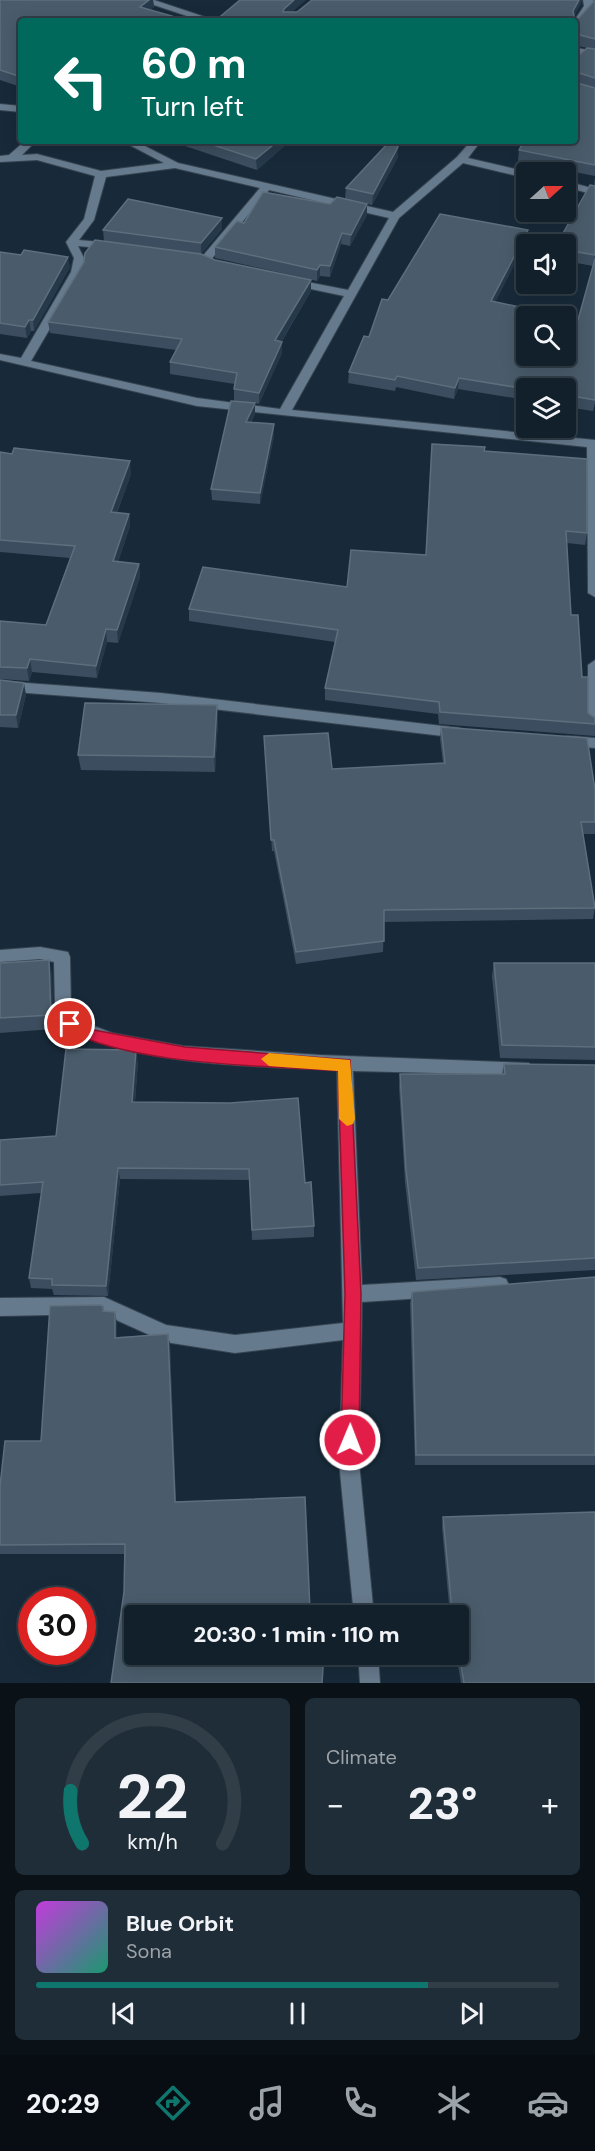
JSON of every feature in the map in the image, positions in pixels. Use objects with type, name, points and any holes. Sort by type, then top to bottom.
[{"type":"street","points":[[144,0],[202,18]]},
{"type":"street","points":[[578,21],[589,6],[588,0]]},
{"type":"street","points":[[578,51],[595,55]]},
{"type":"street","points":[[0,107],[18,109]]},
{"type":"street","points":[[12,158],[28,144]]},
{"type":"street","points":[[132,144],[175,165],[394,216]]},
{"type":"street","points":[[284,413],[394,216],[461,159],[474,144]]},
{"type":"street","points":[[0,159],[37,157],[101,174],[175,165]]},
{"type":"street","points":[[461,159],[516,173]]},
{"type":"street","points":[[71,242],[89,220],[101,174]]},
{"type":"street","points":[[205,262],[267,186]]},
{"type":"street","points":[[576,187],[595,192]]},
{"type":"street","points":[[71,242],[121,248]]},
{"type":"street","points":[[24,363],[77,272],[79,258],[71,242]]},
{"type":"street","points":[[282,280],[349,294]]},
{"type":"street","points":[[0,357],[196,402],[594,444],[595,593]]},
{"type":"street","points":[[595,665],[595,725]]},
{"type":"street","points":[[0,686],[160,698],[470,734]]},
{"type":"street","points":[[550,740],[595,743]]},
{"type":"street","points":[[0,956],[40,953],[62,957],[63,1010],[70,1024],[91,1035],[185,1054],[345,1065],[537,1068]]},
{"type":"street","points":[[345,1065],[353,1294],[350,1462],[363,1605]]},
{"type":"street","points":[[353,1294],[514,1284]]},
{"type":"street","points":[[0,1307],[104,1305],[165,1334],[235,1344],[352,1330]]},
{"type":"street","points":[[369,1665],[370,1683]]},
{"type":"building","points":[[0,0],[149,0],[140,7],[178,18],[18,18],[18,76],[0,70]]},
{"type":"building","points":[[240,0],[294,0],[283,12],[297,12],[312,0],[579,0],[573,11],[574,18],[219,18]]},
{"type":"building","points":[[595,0],[595,39],[578,35],[578,19]]},
{"type":"building","points":[[587,48],[595,49],[595,78],[578,73],[578,56]]},
{"type":"building","points":[[578,83],[595,88],[595,165],[519,150],[522,144],[578,144]]},
{"type":"building","points":[[210,144],[274,144],[256,159]]},
{"type":"building","points":[[387,144],[394,144],[398,147],[373,194],[346,188]]},
{"type":"building","points":[[590,185],[595,186],[595,255],[576,252],[576,234],[563,234],[569,222],[576,222],[576,210]]},
{"type":"building","points":[[263,192],[330,204],[337,197],[367,204],[351,235],[342,233],[330,266],[320,265],[317,270],[215,247],[237,221],[244,223]]},
{"type":"building","points":[[128,199],[222,218],[201,243],[103,230]]},
{"type":"building","points":[[440,214],[528,230],[526,234],[516,234],[516,253],[491,301],[516,306],[516,366],[576,366],[576,320],[578,320],[595,259],[595,400],[576,397],[576,378],[516,378],[516,387],[459,378],[455,388],[397,376],[395,380],[349,372],[364,336],[369,337],[382,299],[388,300]]},
{"type":"building","points":[[95,240],[201,254],[215,260],[311,280],[275,340],[282,342],[259,393],[234,389],[237,373],[170,362],[182,339],[48,322],[84,262],[85,253]]},
{"type":"building","points":[[24,250],[68,257],[33,320],[29,320],[25,327],[0,323],[0,252],[21,255]]},
{"type":"building","points":[[231,401],[255,403],[246,422],[274,424],[260,493],[211,489]]},
{"type":"building","points":[[432,444],[485,447],[484,451],[587,459],[587,533],[566,531],[571,615],[578,615],[582,677],[588,677],[588,713],[595,718],[595,724],[440,712],[439,702],[325,688],[338,630],[189,609],[203,567],[347,587],[351,550],[426,555]]},
{"type":"building","points":[[14,448],[130,461],[111,512],[129,514],[113,561],[139,564],[117,630],[106,629],[96,666],[30,659],[27,668],[0,667],[0,621],[46,625],[75,546],[0,540],[0,452],[12,454]]},
{"type":"building","points":[[0,680],[24,683],[16,715],[0,715]]},
{"type":"building","points":[[85,703],[217,705],[214,757],[78,755]]},
{"type":"building","points":[[441,727],[587,738],[595,790],[595,822],[581,822],[595,908],[384,910],[384,941],[296,952],[274,840],[271,840],[264,736],[328,733],[332,769],[445,763]]},
{"type":"building","points":[[49,960],[51,1015],[0,1018],[0,963]]},
{"type":"building","points":[[494,963],[595,963],[595,1047],[502,1045]]},
{"type":"building","points":[[66,1049],[136,1050],[132,1102],[230,1103],[298,1098],[305,1183],[311,1182],[314,1226],[252,1230],[249,1169],[118,1168],[106,1286],[52,1285],[52,1279],[29,1278],[43,1182],[0,1185],[0,1140],[56,1136]]},
{"type":"building","points":[[504,1064],[595,1065],[595,1258],[418,1268],[406,1170],[400,1074],[505,1074]]},
{"type":"building","points":[[595,1277],[595,1455],[416,1455],[412,1292]]},
{"type":"building","points":[[50,1306],[103,1306],[103,1311],[115,1312],[115,1338],[168,1334],[175,1502],[305,1497],[310,1605],[124,1605],[124,1665],[323,1665],[322,1683],[111,1683],[124,1592],[125,1544],[0,1545],[0,1486],[5,1441],[41,1441]]},
{"type":"building","points":[[595,1512],[595,1683],[464,1683],[461,1665],[469,1665],[469,1605],[451,1605],[443,1517]]},
{"type":"slow traffic","points":[[269,1059],[345,1065],[347,1119]]},
{"type":"route","points":[[70,1024],[91,1035],[185,1054],[345,1065],[353,1294],[350,1440]]}]
